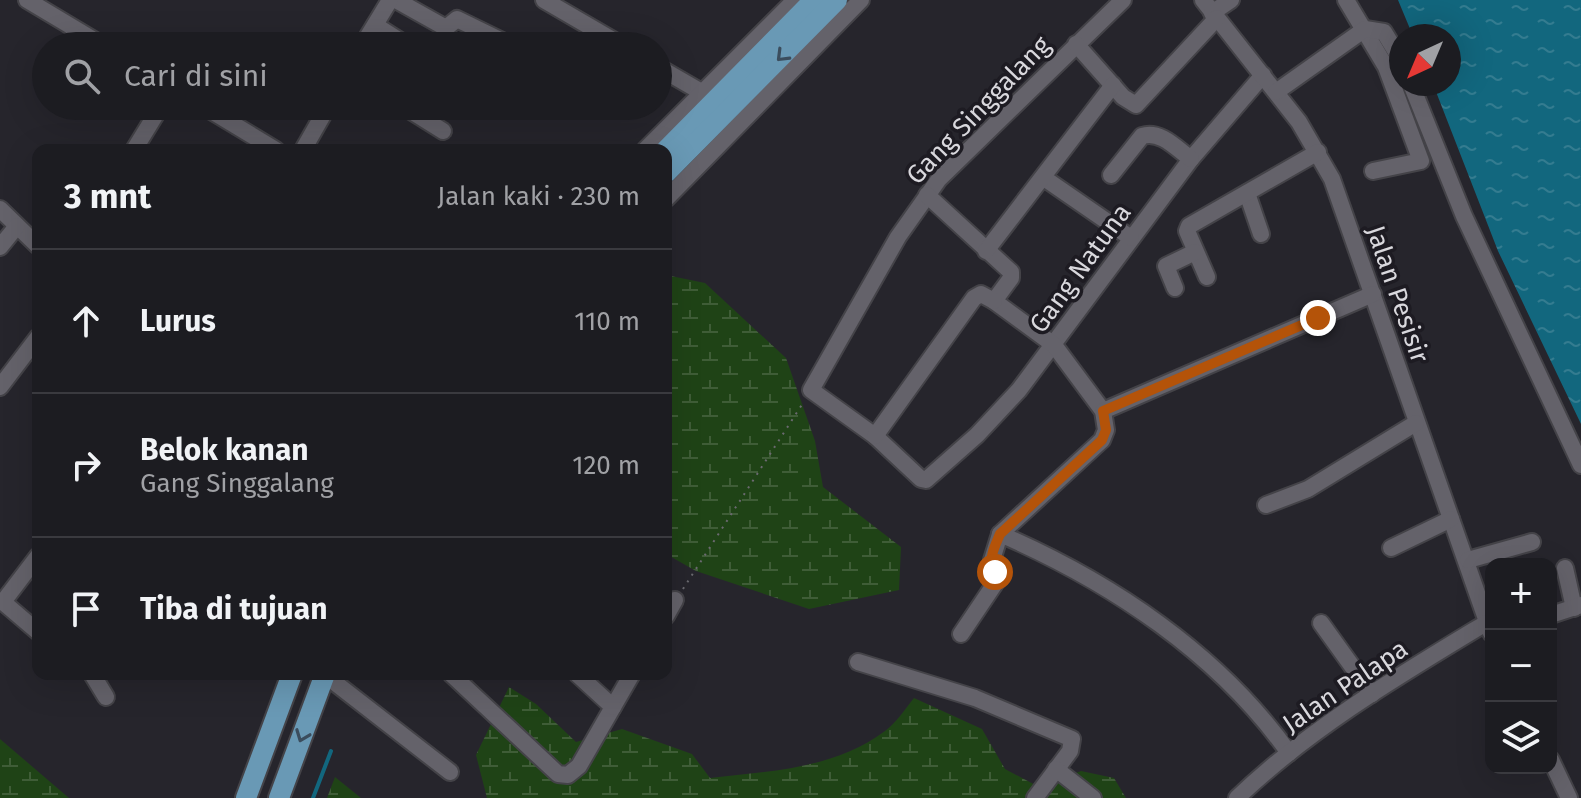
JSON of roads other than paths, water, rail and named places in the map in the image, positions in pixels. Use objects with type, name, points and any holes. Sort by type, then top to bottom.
[{"type":"main road","points":[[672,144],[814,0]]},
{"type":"main road","points":[[672,167],[837,0]]},
{"type":"main road","points":[[246,798],[290,680]]},
{"type":"main road","points":[[279,798],[323,680]]},
{"type":"street","points":[[27,0],[81,32]]},
{"type":"street","points":[[371,32],[390,0]]},
{"type":"street","points":[[396,0],[446,28],[457,19],[484,32]]},
{"type":"street","points":[[544,0],[599,32]]},
{"type":"street","points":[[651,144],[795,0]]},
{"type":"street","points":[[672,193],[861,0]]},
{"type":"street","name":"Gang Singgalang","points":[[875,436],[811,390],[898,237],[927,195],[977,139],[1123,0]]},
{"type":"street","points":[[1076,44],[1129,103],[1140,104],[1211,10],[1231,0]]},
{"type":"street","points":[[1346,0],[1391,79],[1421,161],[1373,171]]},
{"type":"street","name":"Jalan Pesisir","points":[[1211,10],[1276,92],[1318,152],[1340,197],[1485,615]]},
{"type":"street","points":[[375,25],[386,32]]},
{"type":"street","points":[[1276,92],[1365,29],[1384,32],[1389,40]]},
{"type":"street","points":[[672,75],[703,93]]},
{"type":"street","name":"Gang Natuna","points":[[875,436],[910,470],[926,480],[977,435],[1054,345],[1191,159],[1263,75]]},
{"type":"street","points":[[986,251],[1113,85]]},
{"type":"street","points":[[1416,96],[1464,216],[1581,465]]},
{"type":"street","points":[[138,144],[152,120]]},
{"type":"street","points":[[226,120],[266,144]]},
{"type":"street","points":[[306,144],[320,120]]},
{"type":"street","points":[[425,120],[443,131]]},
{"type":"street","points":[[1111,175],[1142,136],[1149,134],[1163,137],[1191,159]]},
{"type":"street","points":[[1207,277],[1187,231],[1189,226],[1318,152]]},
{"type":"street","points":[[1044,178],[1131,238]]},
{"type":"street","points":[[1247,193],[1261,234]]},
{"type":"street","points":[[927,195],[1012,274],[994,301]]},
{"type":"street","points":[[0,209],[32,240]]},
{"type":"street","points":[[0,247],[17,226]]},
{"type":"street","points":[[1175,288],[1166,266],[1195,252]]},
{"type":"street","points":[[875,436],[974,298],[981,294],[1054,345],[1103,411],[1106,430],[1102,440],[1000,534],[991,563],[996,582],[961,634]]},
{"type":"street","points":[[1103,411],[1373,294]]},
{"type":"street","points":[[0,387],[32,345]]},
{"type":"street","points":[[1266,505],[1308,489],[1416,423]]},
{"type":"street","points":[[1391,548],[1451,519]]},
{"type":"street","points":[[1000,534],[1078,572],[1192,648],[1226,677],[1289,753]]},
{"type":"street","points":[[1468,560],[1532,542]]},
{"type":"street","points":[[32,564],[3,602],[32,627]]},
{"type":"street","points":[[1557,613],[1577,606],[1565,568]]},
{"type":"street","points":[[672,605],[675,600]]},
{"type":"street","points":[[1321,623],[1372,694]]},
{"type":"street","name":"Jalan Palapa","points":[[1237,798],[1289,753],[1372,694],[1485,630]]},
{"type":"street","points":[[858,662],[975,698],[1072,739],[1070,751],[1035,798]]},
{"type":"street","points":[[96,680],[106,697]]},
{"type":"street","points":[[331,680],[450,772]]},
{"type":"street","points":[[457,680],[558,774],[568,775],[579,766],[629,680]]},
{"type":"street","points":[[584,680],[613,707]]},
{"type":"street","points":[[1056,769],[1093,798]]},
{"type":"street","points":[[1557,773],[1569,798]]},
{"type":"water","points":[[1398,0],[1581,0],[1581,424],[1498,251],[1438,96],[1461,96],[1461,24],[1408,24]]},
{"type":"waterway","points":[[313,798],[331,751]]}]
